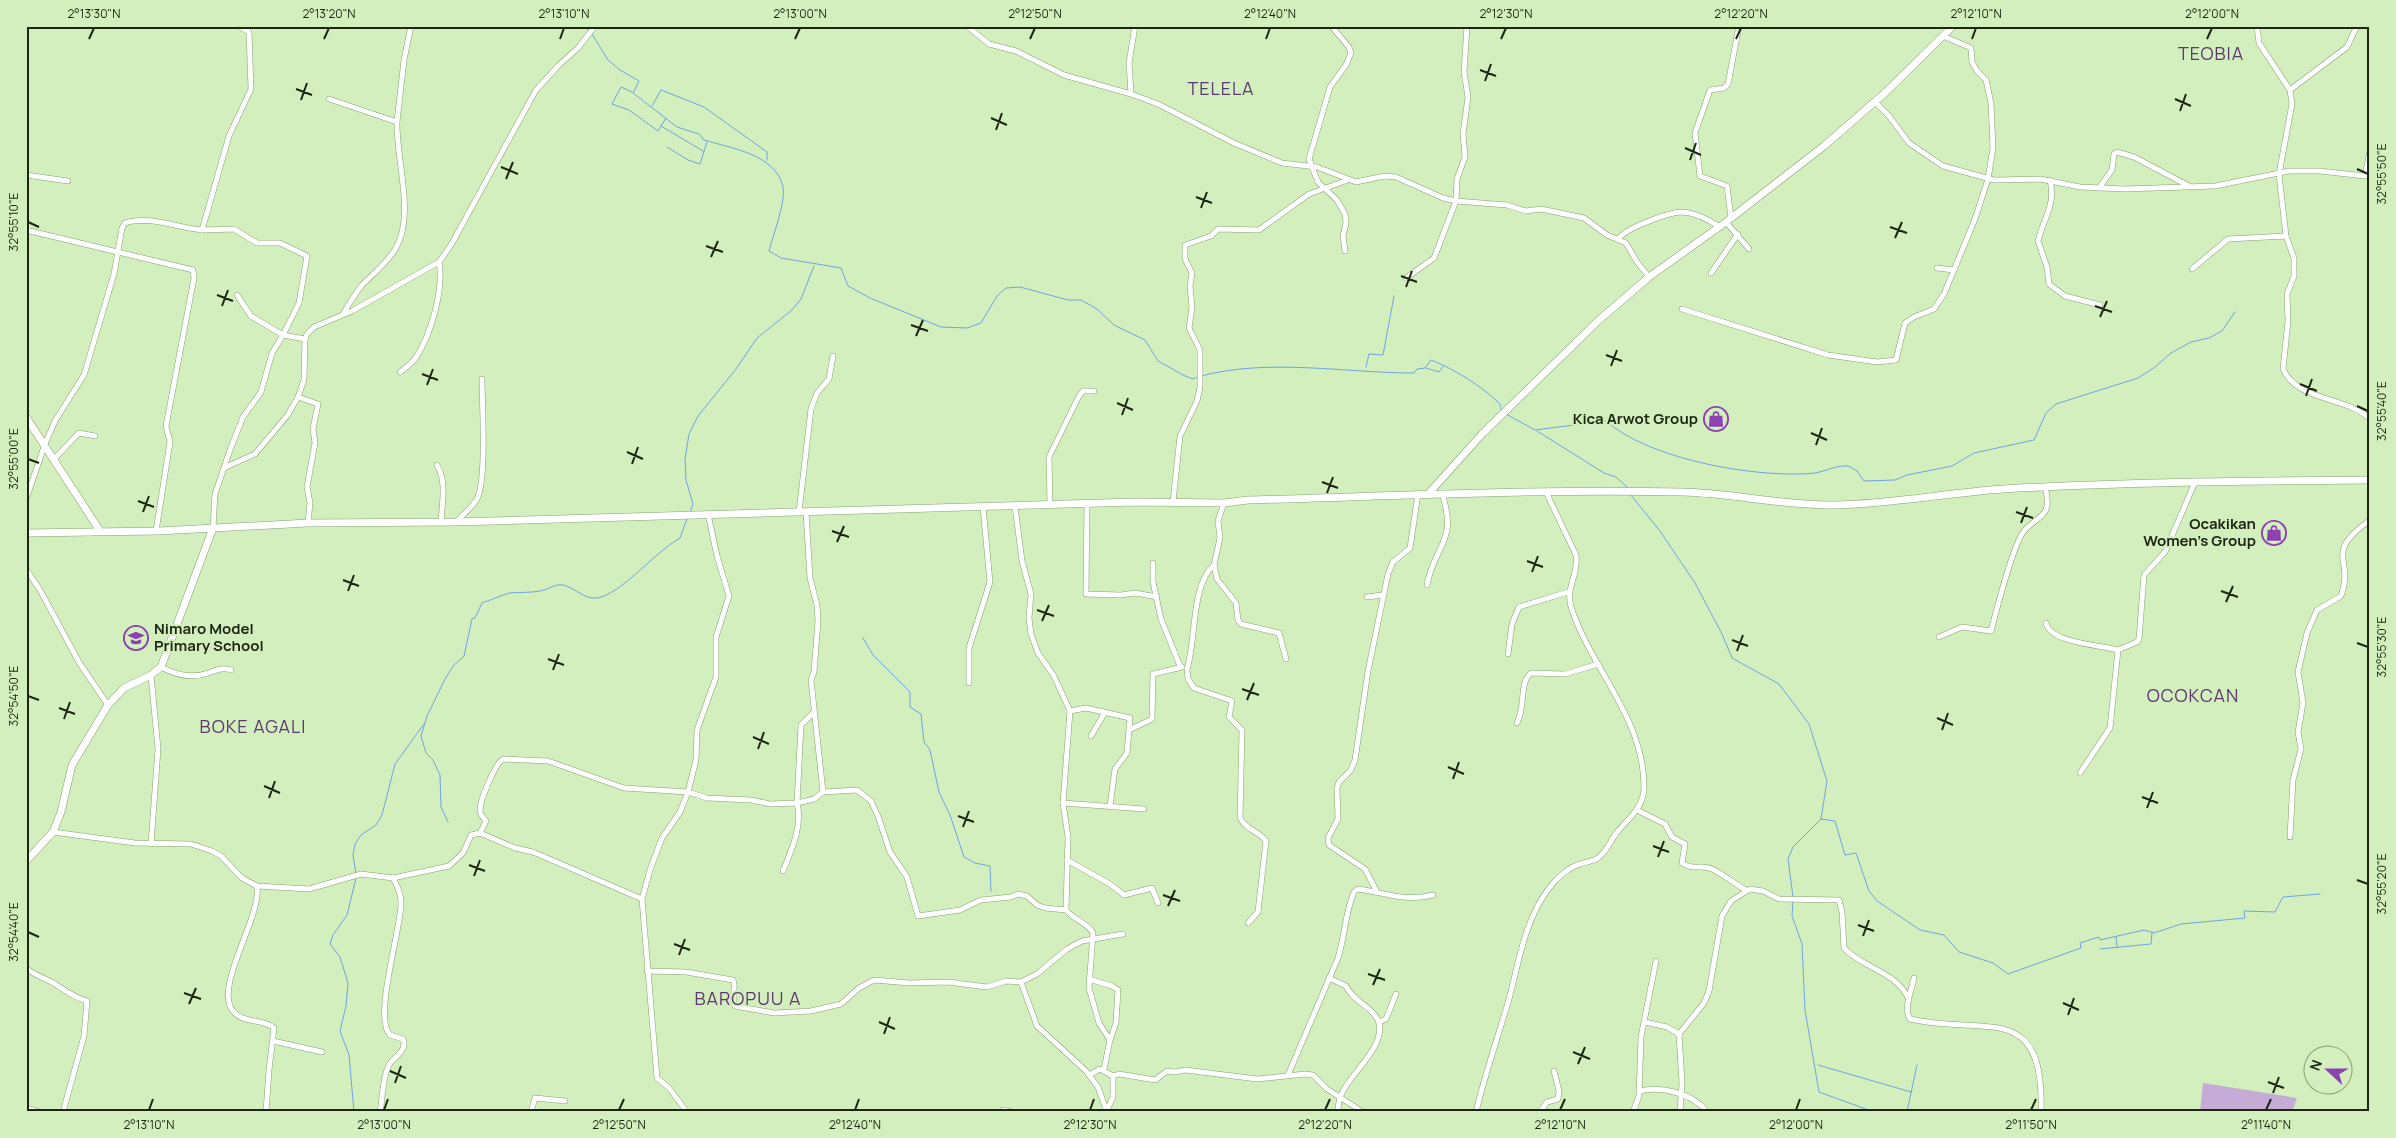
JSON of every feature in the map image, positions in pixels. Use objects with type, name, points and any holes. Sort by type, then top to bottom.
[{"type":"street","points":[[202,230],[229,136],[252,85],[249,32],[239,26]]},
{"type":"street","points":[[343,315],[361,286],[391,256],[404,229],[396,122],[404,60],[412,26]]},
{"type":"street","points":[[226,467],[255,454],[287,416],[298,397],[304,380],[305,339],[314,326],[343,315],[439,262],[451,246],[536,90],[578,48],[596,26]]},
{"type":"street","points":[[967,26],[989,44],[1016,51],[1064,75],[1131,94],[1168,109],[1251,151],[1282,162],[1312,167],[1359,183],[1384,176],[1396,177],[1443,198],[1456,201],[1507,205],[1526,211],[1540,210],[1584,218],[1628,245],[1637,262],[1649,277]]},
{"type":"street","points":[[1131,94],[1129,63],[1135,26]]},
{"type":"street","points":[[1406,278],[1434,258],[1456,201],[1457,179],[1465,157],[1463,134],[1468,91],[1464,72],[1467,26]]},
{"type":"street","points":[[1726,222],[1727,186],[1700,176],[1695,133],[1710,90],[1724,88],[1728,84],[1739,26]]},
{"type":"street","points":[[1429,493],[1528,388],[1599,320],[1649,277],[1726,222],[1824,146],[1875,102],[1953,26]]},
{"type":"street","points":[[2257,26],[2261,47],[2290,90],[2292,104],[2279,174],[2286,236],[2294,258],[2294,276],[2287,294],[2288,321],[2282,363],[2284,371],[2297,387],[2350,406],[2370,419]]},
{"type":"street","points":[[2290,90],[2347,47],[2358,26]]},
{"type":"street","points":[[1332,28],[1349,47],[1351,54],[1346,65],[1331,84],[1309,157],[1318,182],[1337,200],[1346,214],[1343,236],[1345,251]]},
{"type":"street","points":[[1682,309],[1828,355],[1877,362],[1896,360],[1905,323],[1937,306],[1954,270],[1975,219],[1988,179],[1993,148],[1991,103],[1988,85],[1974,66],[1972,48],[1945,32]]},
{"type":"street","points":[[328,99],[396,122]]},
{"type":"street","points":[[1875,102],[1889,116],[1908,143],[1943,166],[1988,179],[2050,180],[2076,187],[2100,188],[2215,186],[2237,180],[2320,171],[2365,176],[2370,151]]},
{"type":"street","points":[[2100,188],[2112,170],[2114,154],[2117,152],[2134,156],[2189,186]]},
{"type":"street","points":[[26,175],[68,181]]},
{"type":"street","points":[[1173,502],[1180,436],[1186,420],[1197,401],[1200,387],[1200,350],[1189,328],[1192,307],[1190,286],[1192,274],[1185,259],[1185,245],[1211,236],[1218,229],[1259,230],[1309,194],[1348,180]]},
{"type":"street","points":[[2050,180],[2053,198],[2038,241],[2045,261],[2049,284],[2065,296],[2100,304]]},
{"type":"street","points":[[1618,239],[1628,229],[1682,212],[1726,222],[1749,249]]},
{"type":"street","points":[[26,498],[55,421],[84,375],[118,251],[122,228],[128,222],[162,222],[187,229],[202,230],[234,229],[257,243],[280,243],[307,256],[299,303],[272,352],[261,392],[243,418],[215,494],[213,528],[161,667],[151,675],[124,688],[108,705],[72,765],[61,812],[53,832],[26,861]]},
{"type":"street","points":[[26,230],[190,268],[194,273],[166,426],[170,442],[156,531]]},
{"type":"street","points":[[1712,273],[1738,234]]},
{"type":"street","points":[[2192,269],[2228,239],[2286,236]]},
{"type":"street","points":[[400,372],[415,358],[437,305],[441,290],[439,262]]},
{"type":"street","points":[[1937,268],[1954,270]]},
{"type":"street","points":[[237,296],[252,316],[283,335],[305,339]]},
{"type":"street","points":[[823,792],[811,680],[814,672],[818,621],[817,605],[810,578],[803,512],[811,409],[814,398],[830,379],[833,356]]},
{"type":"street","points":[[456,522],[477,498],[480,490],[483,468],[482,379]]},
{"type":"street","points":[[1050,505],[1049,457],[1079,396],[1083,391],[1094,391]]},
{"type":"street","points":[[298,397],[318,404],[313,429],[315,443],[307,487],[310,503],[308,523]]},
{"type":"street","points":[[26,417],[100,530]]},
{"type":"street","points":[[54,459],[79,433],[95,436]]},
{"type":"street","points":[[437,465],[442,473],[443,485],[441,522]]},
{"type":"street","points":[[26,533],[100,530],[156,531],[308,523],[456,522],[1087,504],[1224,503],[1248,500],[1429,493],[1686,492],[1800,504],[1830,505],[1892,502],[1966,492],[2045,487],[2195,482],[2370,480]]},
{"type":"street","points":[[2046,623],[2049,631],[2067,639],[2118,650],[2137,642],[2144,575],[2165,552],[2195,482]]},
{"type":"street","points":[[1939,636],[1962,627],[1991,631],[2022,534],[2044,515],[2047,495],[2045,487]]},
{"type":"street","points":[[1476,1112],[1524,942],[1540,901],[1551,885],[1570,869],[1602,855],[1619,830],[1630,821],[1637,810],[1644,787],[1634,735],[1623,706],[1576,622],[1568,592],[1576,566],[1576,555],[1546,492]]},
{"type":"street","points":[[1427,584],[1430,573],[1445,543],[1448,530],[1448,512],[1442,493]]},
{"type":"street","points":[[1376,892],[1364,869],[1329,846],[1328,838],[1338,819],[1337,788],[1339,782],[1351,770],[1355,760],[1367,676],[1383,595],[1391,565],[1410,548],[1418,494]]},
{"type":"street","points":[[1224,503],[1218,521],[1220,538],[1214,565],[1217,579],[1236,603],[1238,620],[1250,628],[1278,632],[1281,636],[1286,659]]},
{"type":"street","points":[[1087,504],[1086,594],[1121,595],[1135,593],[1157,597]]},
{"type":"street","points":[[1015,506],[1022,561],[1031,594],[1029,618],[1031,634],[1038,652],[1054,676],[1070,711],[1063,803],[1068,837],[1066,910],[1073,919],[1089,927],[1094,938],[1089,988],[1099,1023],[1110,1040]]},
{"type":"street","points":[[969,683],[969,648],[990,582],[983,507]]},
{"type":"street","points":[[687,1112],[669,1088],[658,1078],[642,899],[659,846],[680,812],[688,792],[696,760],[697,730],[716,677],[716,638],[729,596],[708,514]]},
{"type":"street","points":[[2290,837],[2293,780],[2301,749],[2298,732],[2303,703],[2298,672],[2306,633],[2319,608],[2341,596],[2345,579],[2342,550],[2349,537],[2370,520]]},
{"type":"street","points":[[1152,564],[1152,576],[1164,628],[1180,666]]},
{"type":"street","points":[[1214,565],[1207,572],[1198,603],[1187,669],[1188,679],[1194,688],[1232,701],[1230,716],[1242,730],[1240,818],[1245,827],[1259,833],[1266,840],[1258,912],[1248,923]]},
{"type":"street","points":[[26,569],[40,590],[80,664],[108,705]]},
{"type":"street","points":[[1508,654],[1512,624],[1518,607],[1568,592]]},
{"type":"street","points":[[1367,597],[1383,595]]},
{"type":"street","points":[[2080,773],[2110,728],[2118,650]]},
{"type":"street","points":[[1517,723],[1523,709],[1525,684],[1531,673],[1565,674],[1598,664]]},
{"type":"street","points":[[1131,729],[1152,719],[1153,674],[1180,666],[1187,669]]},
{"type":"street","points":[[161,667],[168,671],[192,676],[223,668],[231,670]]},
{"type":"street","points":[[151,675],[158,749],[151,844]]},
{"type":"street","points":[[1070,711],[1086,708],[1104,714],[1129,716],[1131,729],[1127,753],[1115,769],[1110,806]]},
{"type":"street","points":[[783,871],[796,838],[799,811],[800,725],[814,712]]},
{"type":"street","points":[[1091,736],[1104,714]]},
{"type":"street","points":[[480,833],[486,821],[481,815],[481,806],[495,767],[503,759],[548,761],[624,788],[688,792],[707,798],[751,800],[770,804],[798,803],[814,799],[823,792],[857,790],[871,801],[890,852],[907,877],[918,916],[960,910],[990,898],[1011,897],[1023,894],[1036,905],[1066,910]]},
{"type":"street","points":[[1063,803],[1144,809]]},
{"type":"street","points":[[1637,810],[1665,824],[1672,836],[1685,844],[1682,863],[1691,868],[1704,867],[1746,890],[1763,891],[1779,899],[1839,900],[1842,912],[1844,948],[1892,979],[1909,1000]]},
{"type":"street","points":[[53,832],[81,837],[151,844],[181,843],[212,851],[226,860],[242,878],[257,886],[309,890],[360,874],[393,878],[448,866],[463,853],[472,835],[480,833],[515,848],[528,850],[642,899]]},
{"type":"street","points":[[1068,860],[1110,884],[1124,895],[1152,888],[1158,903]]},
{"type":"street","points":[[380,1112],[387,1069],[395,1057],[401,1053],[404,1045],[403,1039],[390,1035],[385,1024],[387,985],[395,950],[401,904],[393,878]]},
{"type":"street","points":[[257,886],[254,906],[227,993],[232,1010],[237,1014],[256,1022],[270,1024],[274,1028],[268,1070],[266,1112]]},
{"type":"street","points":[[1288,1076],[1343,944],[1343,928],[1354,892],[1358,889],[1399,899],[1433,896]]},
{"type":"street","points":[[1680,1112],[1679,1034],[1699,1011],[1709,991],[1722,916],[1731,901],[1746,890]]},
{"type":"street","points":[[647,971],[686,972],[733,980],[735,984],[733,1002],[735,1006],[774,1013],[811,1011],[841,1004],[859,988],[874,980],[948,982],[987,987],[1006,981],[1021,982],[1037,974],[1067,949],[1082,941],[1123,934]]},
{"type":"street","points":[[1633,1112],[1639,1091],[1641,1037],[1656,961]]},
{"type":"street","points":[[26,968],[34,975],[55,984],[69,994],[87,1001],[84,1036],[63,1112]]},
{"type":"street","points":[[1089,977],[1092,980],[1112,986],[1118,990],[1116,1023],[1110,1040],[1104,1069]]},
{"type":"street","points":[[1329,978],[1346,986],[1350,995],[1372,1013],[1378,1022],[1379,1032],[1374,1048],[1340,1096],[1338,1112]]},
{"type":"street","points":[[1914,978],[1909,1000],[1908,1016],[1910,1019],[1993,1027],[2014,1033],[2025,1039],[2036,1060],[2040,1083],[2041,1112]]},
{"type":"street","points":[[1021,982],[1037,1026],[1089,1075],[1098,1087],[1107,1111]]},
{"type":"street","points":[[1378,1022],[1386,1019],[1396,994]]},
{"type":"street","points":[[1645,1022],[1666,1027],[1679,1034]]},
{"type":"street","points":[[273,1040],[322,1052]]},
{"type":"street","points":[[1089,1075],[1096,1069],[1104,1069],[1113,1076]]},
{"type":"street","points":[[1113,1076],[1119,1074],[1155,1080],[1166,1071],[1176,1072],[1185,1070],[1257,1079],[1305,1074],[1313,1075],[1327,1089],[1363,1112]]},
{"type":"street","points":[[1540,1112],[1547,1102],[1558,1099],[1559,1091],[1554,1071]]},
{"type":"street","points":[[1107,1111],[1113,1097],[1113,1076]]},
{"type":"street","points":[[1639,1091],[1663,1090],[1681,1095],[1701,1104],[1707,1112]]},
{"type":"street","points":[[531,1112],[535,1098],[565,1102]]},
{"type":"street","points":[[26,1108],[40,1112]]},
{"type":"street","points":[[1003,1110],[1012,1112]]},
{"type":"shaded area","points":[[2203,1083],[2297,1098],[2292,1112],[2200,1112]]},
{"type":"waterway","points":[[585,26],[589,31]]},
{"type":"waterway","points":[[592,34],[608,60],[620,70],[639,81],[633,93],[677,127],[699,134],[704,140],[751,154],[771,167],[779,176],[783,187],[783,201],[769,251],[781,258],[841,268],[848,286],[870,298],[941,327],[967,328],[981,323],[997,296],[1006,288],[1020,287],[1068,300],[1081,300],[1097,309],[1114,325],[1145,340],[1158,361],[1185,376],[1193,379],[1197,377]]},
{"type":"waterway","points":[[632,92],[621,87],[612,104],[629,110],[658,131],[666,118]]},
{"type":"waterway","points":[[652,106],[661,90],[704,107],[767,152],[767,160]]},
{"type":"waterway","points":[[661,126],[703,151]]},
{"type":"waterway","points":[[667,147],[688,160],[700,164],[707,142]]},
{"type":"waterway","points":[[690,513],[693,504],[686,480],[685,459],[689,434],[698,416],[736,369],[757,338],[792,310],[801,299],[814,266]]},
{"type":"waterway","points":[[1366,367],[1369,354],[1383,355],[1394,296]]},
{"type":"waterway","points":[[1506,414],[1535,430],[1606,421],[1624,434],[1669,454],[1720,467],[1746,471],[1797,474],[1815,473],[1836,467],[1848,466],[1857,471],[1864,481],[1895,480],[1907,475],[1952,466],[1974,453],[2034,440],[2046,413],[2056,404],[2138,378],[2171,353],[2191,342],[2209,338],[2222,331],[2235,312]]},
{"type":"waterway","points":[[1201,376],[1253,368],[1280,367],[1414,373],[1417,369],[1425,368],[1431,360],[1449,368],[1475,384],[1498,402],[1502,411]]},
{"type":"waterway","points":[[1426,368],[1439,372],[1444,365]]},
{"type":"waterway","points":[[1537,431],[1604,473],[1616,477],[1628,488]]},
{"type":"waterway","points":[[1630,494],[1660,531],[1695,583],[1722,634],[1732,658],[1779,684],[1809,724],[1827,781],[1821,819],[1835,821],[1845,855],[1856,853],[1869,891],[1877,901],[1920,930],[1944,935],[1959,952],[1993,963],[2008,974],[2081,948],[2080,943],[2099,937],[2100,940],[2144,930],[2154,933],[2181,924],[2245,918],[2244,911],[2275,912],[2283,897],[2320,894]]},
{"type":"waterway","points":[[448,822],[441,807],[440,775],[433,760],[426,753],[421,736],[427,716],[445,679],[453,666],[464,656],[472,619],[475,618],[482,603],[510,593],[540,591],[560,585],[591,598],[611,593],[660,552],[680,538],[687,519]]},
{"type":"waterway","points":[[863,638],[873,655],[910,692],[910,707],[921,714],[924,742],[930,750],[939,792],[950,815],[964,857],[975,863],[990,866],[991,891]]},
{"type":"waterway","points":[[356,874],[353,855],[355,844],[361,835],[376,825],[382,815],[395,764],[424,724]]},
{"type":"waterway","points":[[1793,897],[1788,859],[1793,847],[1821,819]]},
{"type":"waterway","points":[[354,1112],[349,1055],[340,1031],[346,1006],[348,983],[340,957],[330,944],[333,935],[347,915],[356,878]]},
{"type":"waterway","points":[[1793,901],[1792,916],[1802,944],[1805,1010],[1819,1092],[1874,1112]]},
{"type":"waterway","points":[[2100,949],[2151,944],[2152,932]]},
{"type":"waterway","points":[[2116,937],[2117,947]]},
{"type":"waterway","points":[[1818,1065],[1911,1092]]},
{"type":"waterway","points":[[1907,1112],[1917,1065]]},
{"type":"place","name":"Kica Arwot Group","points":[[1716,419]]},
{"type":"place","name":"Ocakikan Women's Group","points":[[2274,533]]},
{"type":"place","name":"Nimaro Model Primary School","points":[[136,638]]},
{"type":"district","name":"TEOBIA","points":[[2211,54]]},
{"type":"district","name":"TELELA","points":[[1221,89]]},
{"type":"district","name":"OCOKCAN","points":[[2193,696]]},
{"type":"district","name":"BOKE AGALI","points":[[253,727]]},
{"type":"district","name":"BAROPUU A","points":[[748,999]]}]
